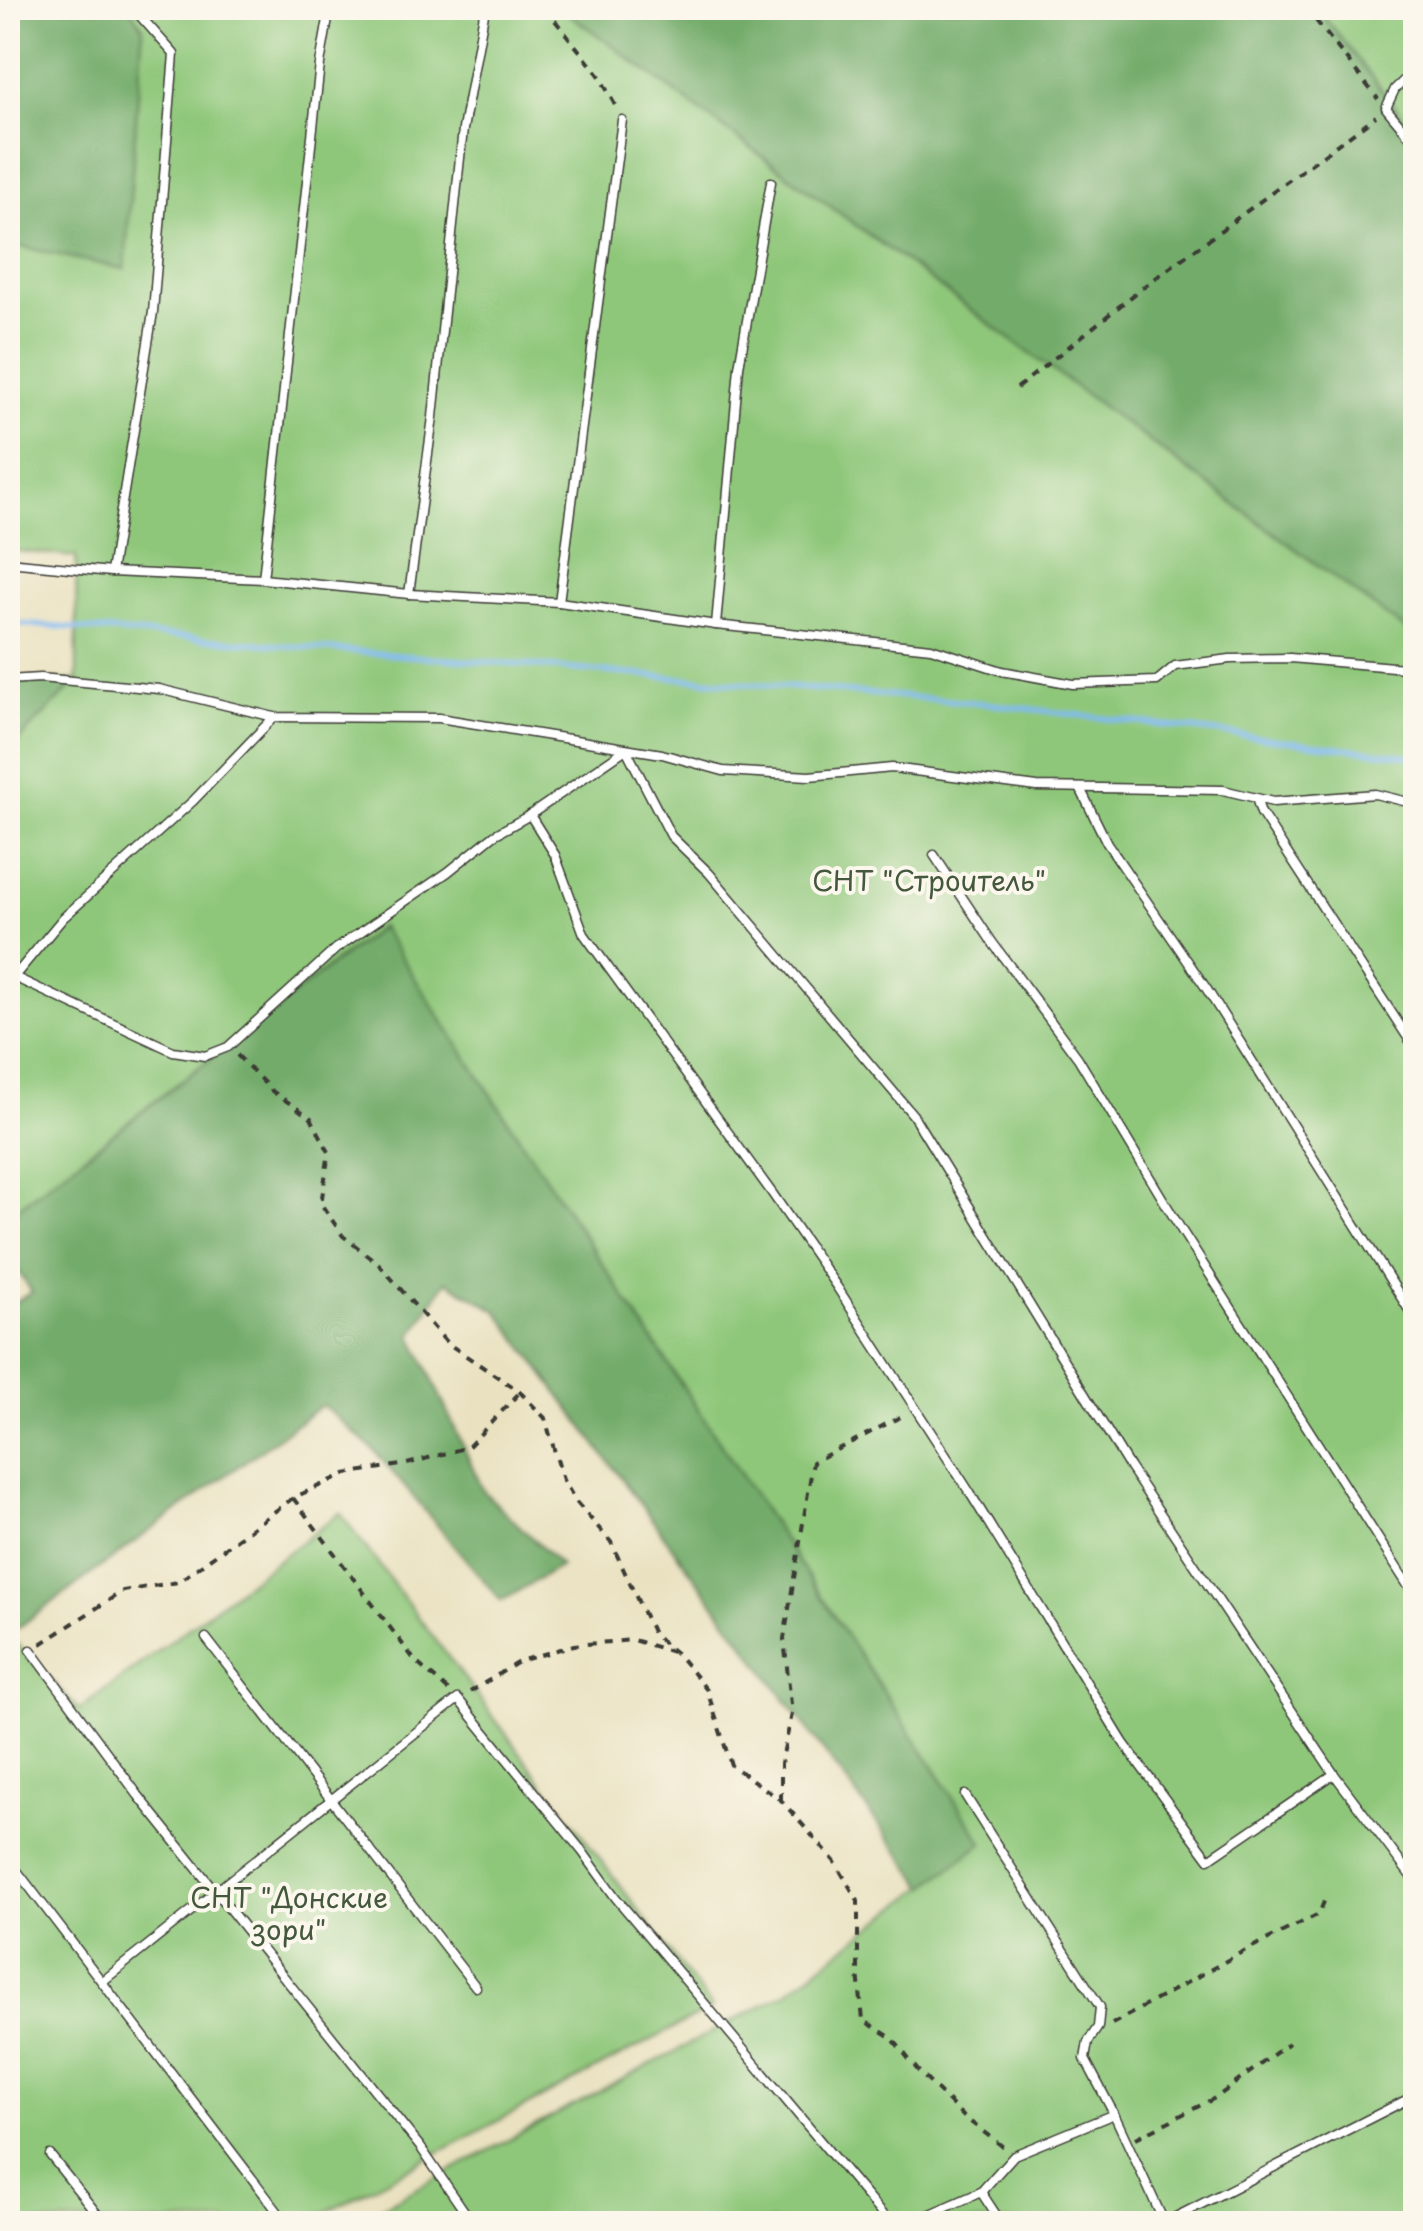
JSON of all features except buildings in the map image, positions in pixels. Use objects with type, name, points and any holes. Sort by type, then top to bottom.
[{"type":"lane","points":[[112,572],[153,312],[174,54],[133,8]]},
{"type":"lane","points":[[262,579],[320,64],[330,8]]},
{"type":"lane","points":[[410,594],[464,129],[484,8]]},
{"type":"lane","points":[[1416,70],[1396,89],[1386,108],[1416,144]]},
{"type":"lane","points":[[558,602],[622,120]]},
{"type":"lane","points":[[716,625],[738,367],[771,182]]},
{"type":"lane","points":[[8,562],[558,602],[716,625],[931,648],[1002,670],[1073,684],[1156,681],[1175,666],[1230,659],[1290,658],[1416,669]]},
{"type":"lane","points":[[8,680],[40,678],[158,689],[274,717],[439,718],[662,754],[723,771],[809,776],[892,768],[1037,787],[1222,790],[1273,802],[1375,794],[1416,804]]},
{"type":"lane","points":[[8,716],[12,729],[8,739]]},
{"type":"lane","points":[[274,717],[193,801],[63,918],[11,980],[173,1051],[205,1056],[228,1047],[337,948],[448,872],[494,835],[530,815],[626,748]]},
{"type":"lane","points":[[626,748],[671,836],[708,873],[914,1116],[1130,1468],[1334,1774],[1416,1883]]},
{"type":"lane","points":[[1080,788],[1107,843],[1226,1020],[1416,1322]]},
{"type":"lane","points":[[1256,798],[1260,813],[1416,1050]]},
{"type":"lane","points":[[530,815],[556,855],[584,934],[772,1194],[915,1409],[1124,1742],[1209,1859],[1334,1774]]},
{"type":"lane","points":[[934,856],[1078,1058],[1182,1231],[1416,1598]]},
{"type":"lane","points":[[206,1638],[476,1988]]},
{"type":"lane","points":[[30,1650],[138,1796],[421,2148],[473,2224]]},
{"type":"lane","points":[[103,1981],[458,1699],[582,1850],[616,1898],[890,2224]]},
{"type":"lane","points":[[966,1795],[1100,2007],[1098,2027],[1088,2042],[1085,2059],[1164,2223],[1416,2095]]},
{"type":"lane","points":[[8,1859],[287,2224]]},
{"type":"lane","points":[[908,2224],[982,2192],[1014,2156],[1114,2114]]},
{"type":"lane","points":[[50,2155],[105,2224]]},
{"type":"lane","points":[[982,2192],[1002,2224]]},
{"type":"path","points":[[545,8],[598,75],[622,120]]},
{"type":"path","points":[[1018,388],[1141,289],[1386,108],[1306,8]]},
{"type":"path","points":[[228,1047],[272,1091],[312,1118],[329,1152],[321,1204],[343,1236],[379,1264],[447,1343],[520,1392],[545,1418],[563,1480],[577,1503],[611,1542],[653,1634],[677,1654],[707,1690],[732,1766],[781,1800],[835,1862],[858,1902],[858,1973],[863,2020],[892,2038],[920,2073],[964,2116],[1014,2156]]},
{"type":"path","points":[[8,1618],[30,1650],[123,1590],[178,1582],[293,1498],[345,1474],[407,1464],[468,1447],[520,1392]]},
{"type":"path","points":[[781,1800],[781,1763],[792,1714],[784,1640],[813,1462],[915,1409]]},
{"type":"path","points":[[293,1498],[416,1662],[458,1699],[520,1662],[574,1644],[633,1640],[677,1654]]},
{"type":"path","points":[[1098,2027],[1108,2027],[1319,1914],[1325,1900]]},
{"type":"path","points":[[1127,2142],[1217,2097],[1289,2043]]},
{"type":"green space","points":[[8,8],[130,8],[143,27],[125,269],[8,244]]},
{"type":"green space","name":"СНТ \"Строитель\"","points":[[130,8],[561,8],[1415,637],[1415,2223],[352,2223],[787,1992],[982,1842],[380,927],[8,1215],[8,751],[77,681],[76,557],[8,550],[8,244],[124,269]]},
{"type":"green space","points":[[561,8],[1317,8],[1415,132],[1415,637]]},
{"type":"green space","points":[[1317,8],[1415,8],[1415,132]]},
{"type":"green space","points":[[8,679],[77,681],[8,751]]},
{"type":"green space","points":[[381,927],[983,1843],[925,1887],[497,1311],[446,1281],[412,1335],[484,1492],[561,1566],[501,1601],[372,1448],[322,1405],[8,1635],[8,1306],[32,1292],[8,1256],[8,1215]]},
{"type":"green space","name":"СНТ \"Донские зори\"","points":[[340,1513],[712,2008],[305,2223],[8,2223],[8,1635],[79,1710]]},
{"type":"waterway","points":[[8,623],[982,703],[1416,757]]}]
